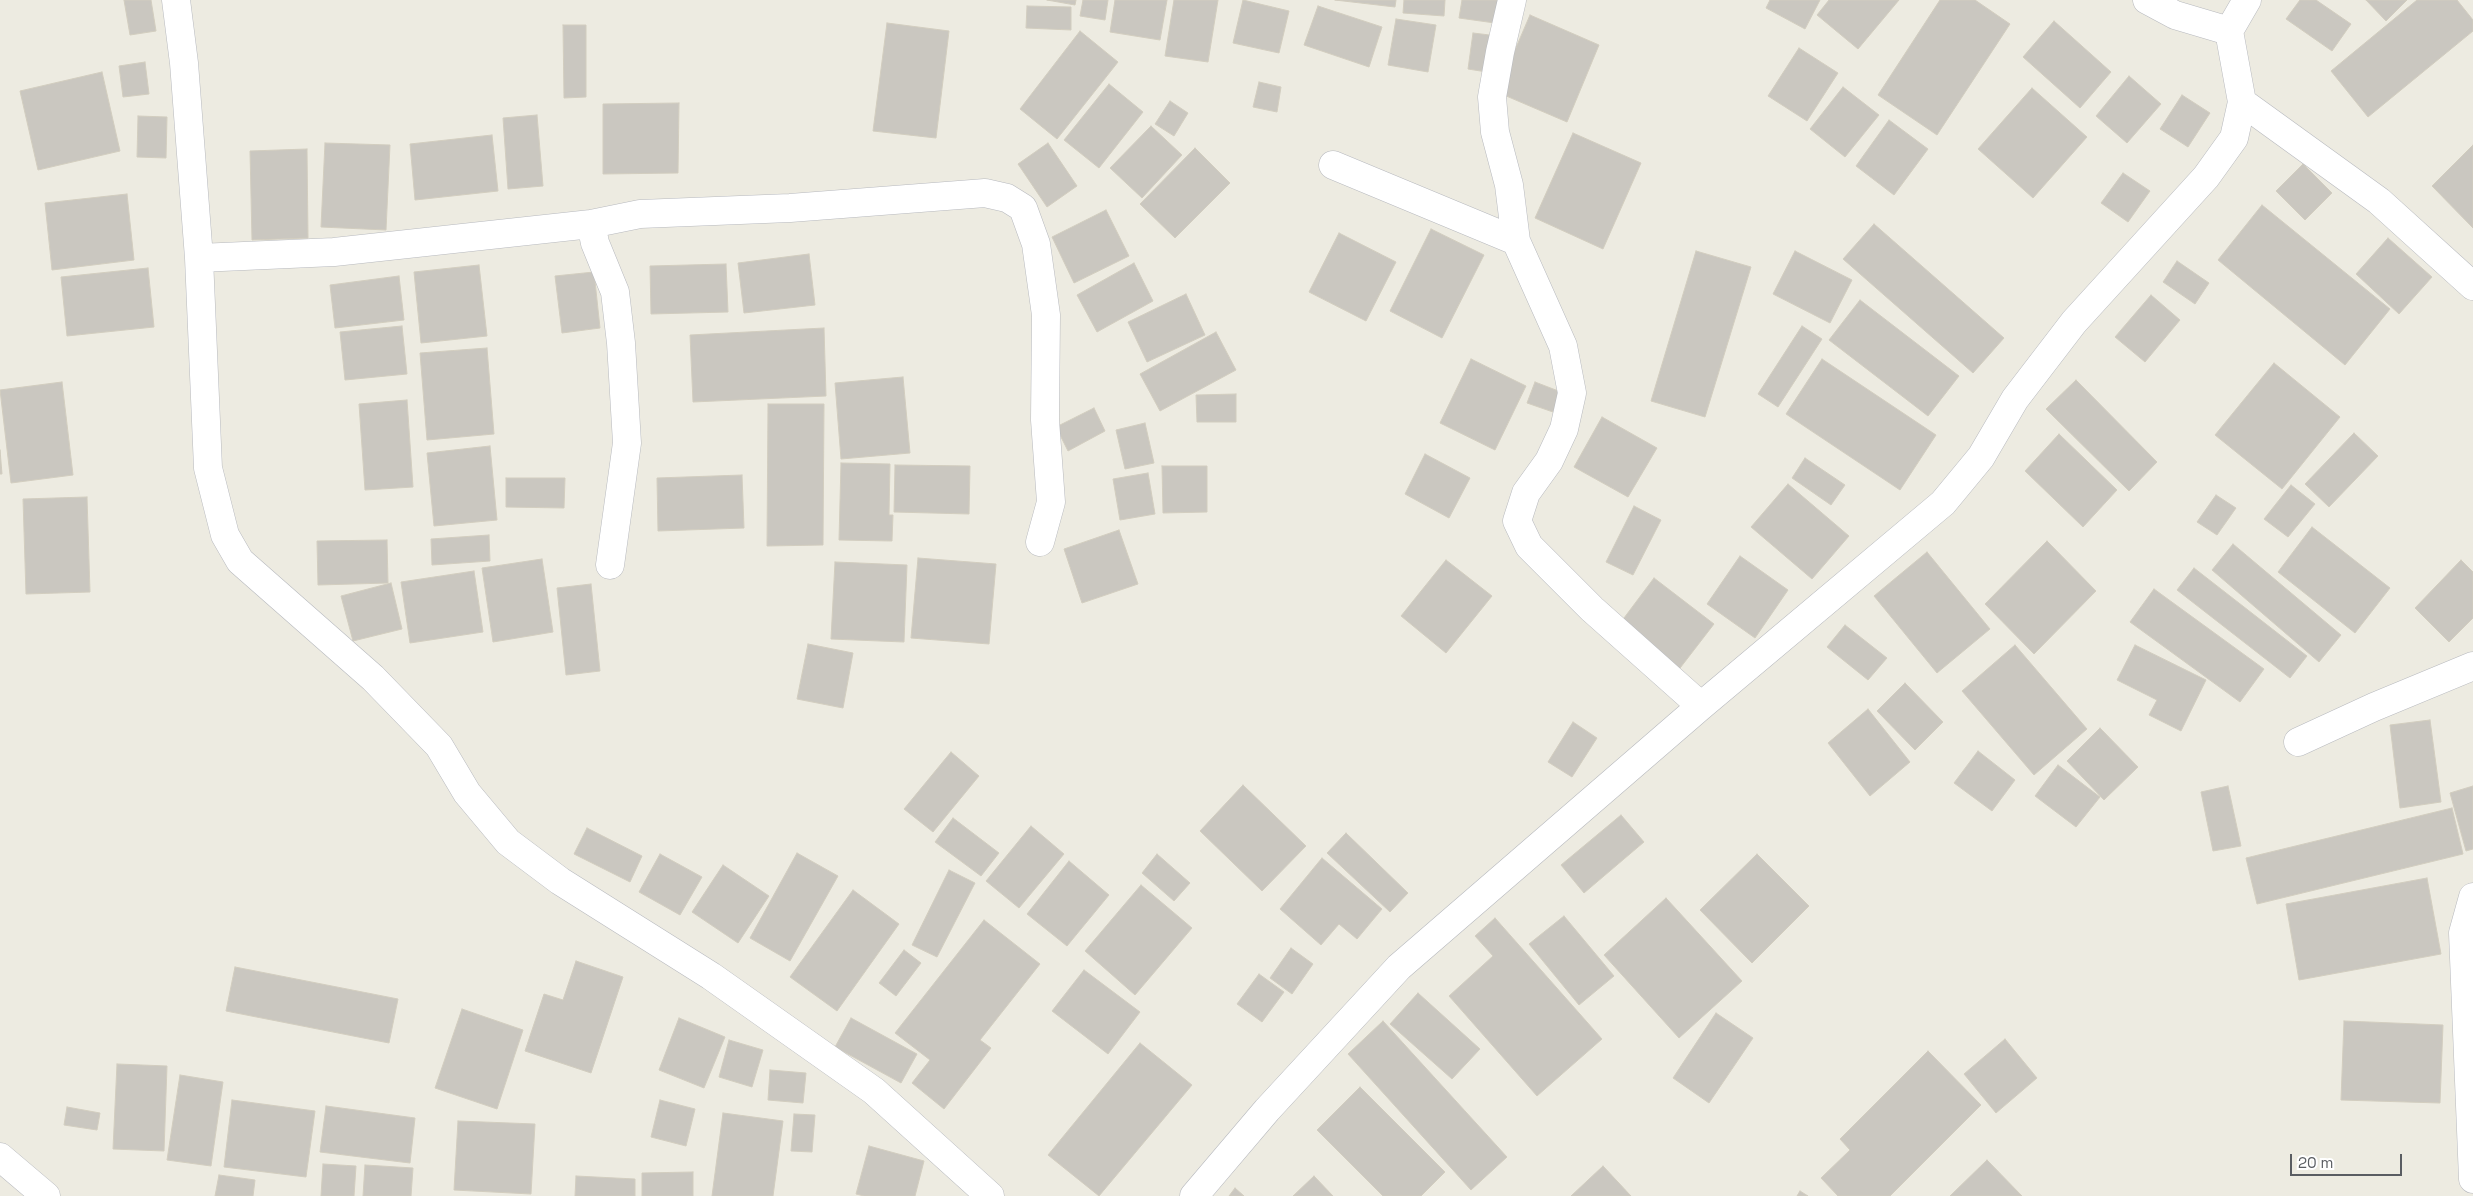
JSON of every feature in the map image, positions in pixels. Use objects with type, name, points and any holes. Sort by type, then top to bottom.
[{"type":"street","points":[[176,0],[184,63],[199,258],[208,468],[225,535],[240,561],[373,678],[439,746],[467,792],[508,842],[560,881],[711,976],[874,1091],[990,1196]]},
{"type":"street","points":[[1512,0],[1492,97],[1495,132],[1509,185],[1516,241],[1563,346],[1572,393],[1564,429],[1548,461],[1526,493],[1518,522],[1529,546],[1592,609],[1701,706]]},
{"type":"street","points":[[2147,0],[2175,16],[2229,30]]},
{"type":"street","points":[[1194,1196],[1267,1110],[1399,967],[1701,706],[1943,504],[1982,457],[2015,399],[2074,322],[2206,177],[2234,138],[2242,102],[2229,30],[2247,0]]},
{"type":"street","points":[[2242,102],[2379,201],[2473,286]]},
{"type":"street","points":[[1333,165],[1516,241]]},
{"type":"street","points":[[199,258],[334,252],[591,224],[640,214],[790,208],[985,193],[1007,198],[1024,208],[1036,244],[1046,315],[1045,420],[1050,502],[1040,542]]},
{"type":"street","points":[[591,224],[595,243],[615,292],[621,343],[627,443],[610,565]]},
{"type":"street","points":[[2298,742],[2374,707],[2473,666]]},
{"type":"street","points":[[2473,897],[2463,933],[2473,1179]]},
{"type":"street","points":[[0,1157],[46,1196]]},
{"type":"building","points":[[124,0],[151,0],[156,31],[130,35]]},
{"type":"building","points":[[1047,0],[1076,0],[1075,5]]},
{"type":"building","points":[[1083,0],[1108,0],[1105,20],[1080,16]]},
{"type":"building","points":[[1115,0],[1167,0],[1160,40],[1110,32]]},
{"type":"building","points":[[1174,0],[1218,0],[1208,62],[1165,56]]},
{"type":"building","points":[[1243,0],[1289,11],[1279,53],[1233,43]]},
{"type":"building","points":[[1335,0],[1396,0],[1395,7]]},
{"type":"building","points":[[1404,0],[1445,0],[1444,16],[1403,13]]},
{"type":"building","points":[[1462,0],[1505,0],[1502,24],[1459,18]]},
{"type":"building","points":[[1770,0],[1820,0],[1805,29],[1766,8]]},
{"type":"building","points":[[1829,0],[1899,0],[1858,49],[1817,15]]},
{"type":"building","points":[[1940,0],[1975,0],[2010,24],[1937,135],[1878,95]]},
{"type":"building","points":[[2300,0],[2316,0],[2351,24],[2332,51],[2286,19]]},
{"type":"building","points":[[2366,0],[2407,0],[2386,21]]},
{"type":"building","points":[[2417,0],[2457,0],[2473,20],[2473,31],[2368,117],[2331,71]]},
{"type":"building","points":[[1027,6],[1071,7],[1071,30],[1026,28]]},
{"type":"building","points":[[1318,6],[1382,27],[1369,67],[1304,45]]},
{"type":"building","points":[[1530,15],[1599,45],[1567,122],[1497,92]]},
{"type":"building","points":[[1396,19],[1436,25],[1428,72],[1388,65]]},
{"type":"building","points":[[2054,21],[2111,72],[2080,108],[2023,57]]},
{"type":"building","points":[[887,23],[949,31],[936,138],[873,131]]},
{"type":"building","points":[[563,25],[586,25],[586,97],[564,98]]},
{"type":"building","points":[[1080,31],[1118,62],[1057,139],[1020,109]]},
{"type":"building","points":[[1473,33],[1498,36],[1493,73],[1468,69]]},
{"type":"building","points":[[1799,48],[1838,73],[1807,121],[1768,96]]},
{"type":"building","points":[[145,62],[149,94],[123,97],[119,66]]},
{"type":"building","points":[[102,72],[120,151],[38,170],[20,91]]},
{"type":"building","points":[[2129,76],[2161,104],[2127,143],[2096,116]]},
{"type":"building","points":[[1259,82],[1281,87],[1277,112],[1253,107]]},
{"type":"building","points":[[1109,84],[1143,112],[1099,168],[1064,140]]},
{"type":"building","points":[[1843,87],[1879,115],[1845,157],[1810,129]]},
{"type":"building","points":[[2032,88],[2087,137],[2033,198],[1978,149]]},
{"type":"building","points":[[2182,95],[2210,113],[2188,147],[2160,129]]},
{"type":"building","points":[[1170,101],[1188,113],[1174,136],[1155,124]]},
{"type":"building","points":[[679,103],[678,173],[603,174],[603,104]]},
{"type":"building","points":[[537,115],[543,186],[508,189],[503,118]]},
{"type":"building","points":[[138,116],[167,117],[166,158],[137,157]]},
{"type":"building","points":[[1889,120],[1928,149],[1894,195],[1856,166]]},
{"type":"building","points":[[1151,126],[1182,155],[1142,198],[1110,168]]},
{"type":"building","points":[[1573,133],[1641,163],[1603,249],[1535,218]]},
{"type":"building","points":[[492,135],[498,191],[415,200],[410,144]]},
{"type":"building","points":[[325,143],[390,145],[386,230],[321,227]]},
{"type":"building","points":[[1048,143],[1077,186],[1047,207],[1018,164]]},
{"type":"building","points":[[2473,145],[2473,228],[2432,186]]},
{"type":"building","points":[[1195,148],[1230,183],[1175,238],[1140,204]]},
{"type":"building","points":[[307,149],[308,238],[252,240],[250,151]]},
{"type":"building","points":[[2303,164],[2332,193],[2305,220],[2276,191]]},
{"type":"building","points":[[2123,173],[2150,191],[2128,222],[2101,203]]},
{"type":"building","points":[[127,194],[134,260],[52,270],[45,203]]},
{"type":"building","points":[[2262,205],[2390,309],[2345,365],[2218,260]]},
{"type":"building","points":[[1106,210],[1129,256],[1074,283],[1052,237]]},
{"type":"building","points":[[1874,224],[2004,338],[1973,373],[1843,259]]},
{"type":"building","points":[[1431,229],[1484,255],[1442,338],[1390,311]]},
{"type":"building","points":[[1339,233],[1396,262],[1366,321],[1309,292]]},
{"type":"building","points":[[2388,238],[2432,277],[2399,314],[2356,274]]},
{"type":"building","points":[[1696,251],[1751,267],[1705,417],[1651,401]]},
{"type":"building","points":[[1795,251],[1852,280],[1830,323],[1773,294]]},
{"type":"building","points":[[809,254],[815,305],[744,313],[738,263]]},
{"type":"building","points":[[2177,261],[2209,283],[2195,304],[2163,282]]},
{"type":"building","points":[[1134,263],[1153,301],[1097,332],[1077,295]]},
{"type":"building","points":[[726,264],[728,312],[651,314],[650,266]]},
{"type":"building","points":[[479,265],[487,336],[421,343],[414,272]]},
{"type":"building","points":[[148,268],[154,327],[67,336],[61,277]]},
{"type":"building","points":[[594,272],[600,328],[562,333],[555,276]]},
{"type":"building","points":[[399,276],[404,320],[335,328],[330,285]]},
{"type":"building","points":[[1186,294],[1205,335],[1147,362],[1128,322]]},
{"type":"building","points":[[2151,295],[2180,320],[2145,362],[2115,337]]},
{"type":"building","points":[[1860,300],[1959,376],[1928,416],[1829,340]]},
{"type":"building","points":[[402,326],[407,374],[345,380],[340,332]]},
{"type":"building","points":[[1802,326],[1822,339],[1778,407],[1758,394]]},
{"type":"building","points":[[824,328],[826,396],[693,402],[690,335]]},
{"type":"building","points":[[1216,332],[1236,370],[1160,411],[1140,374]]},
{"type":"building","points":[[487,348],[494,434],[427,440],[420,353]]},
{"type":"building","points":[[1471,359],[1526,386],[1495,450],[1440,423]]},
{"type":"building","points":[[1822,359],[1936,435],[1900,490],[1786,414]]},
{"type":"building","points":[[2274,363],[2340,417],[2282,489],[2215,435]]},
{"type":"building","points":[[903,377],[910,453],[841,459],[835,383]]},
{"type":"building","points":[[2076,380],[2157,462],[2129,491],[2046,409]]},
{"type":"building","points":[[62,382],[73,475],[11,483],[0,390]]},
{"type":"building","points":[[1535,382],[1561,392],[1553,412],[1527,403]]},
{"type":"building","points":[[1236,394],[1236,422],[1197,422],[1196,395]]},
{"type":"building","points":[[407,400],[413,487],[365,490],[359,404]]},
{"type":"building","points":[[768,404],[824,404],[823,545],[767,546]]},
{"type":"building","points":[[1094,408],[1105,431],[1068,451],[1056,427]]},
{"type":"building","points":[[1602,417],[1657,448],[1628,497],[1574,467]]},
{"type":"building","points":[[1145,423],[1154,463],[1125,469],[1116,430]]},
{"type":"building","points":[[2354,433],[2378,456],[2329,507],[2305,484]]},
{"type":"building","points":[[2059,434],[2117,490],[2083,527],[2025,471]]},
{"type":"building","points":[[490,446],[497,520],[434,526],[427,453]]},
{"type":"building","points":[[0,450],[2,474],[0,474]]},
{"type":"building","points":[[1425,454],[1470,478],[1449,518],[1405,494]]},
{"type":"building","points":[[1805,458],[1845,485],[1831,505],[1792,478]]},
{"type":"building","points":[[841,463],[890,464],[889,515],[893,515],[892,541],[839,540]]},
{"type":"building","points":[[895,465],[970,466],[969,514],[894,512]]},
{"type":"building","points":[[1162,466],[1207,466],[1207,512],[1163,513]]},
{"type":"building","points":[[1148,473],[1155,514],[1120,520],[1113,479]]},
{"type":"building","points":[[742,475],[744,528],[658,531],[657,478]]},
{"type":"building","points":[[506,478],[565,478],[564,508],[506,507]]},
{"type":"building","points":[[1788,484],[1849,536],[1812,579],[1751,527]]},
{"type":"building","points":[[2291,485],[2315,504],[2288,537],[2264,519]]},
{"type":"building","points":[[2216,495],[2236,508],[2217,535],[2197,522]]},
{"type":"building","points":[[87,497],[90,592],[26,594],[23,499]]},
{"type":"building","points":[[1634,506],[1661,520],[1633,575],[1606,562]]},
{"type":"building","points":[[2312,527],[2390,588],[2355,633],[2278,572]]},
{"type":"building","points":[[1119,530],[1138,584],[1082,603],[1064,549]]},
{"type":"building","points":[[489,535],[490,561],[432,565],[431,539]]},
{"type":"building","points":[[387,540],[388,583],[318,585],[317,541]]},
{"type":"building","points":[[2047,541],[2096,591],[2034,654],[1985,604]]},
{"type":"building","points":[[2233,544],[2341,635],[2319,662],[2212,570]]},
{"type":"building","points":[[1927,552],[1990,629],[1937,673],[1874,596]]},
{"type":"building","points":[[1740,556],[1788,590],[1755,638],[1707,604]]},
{"type":"building","points":[[918,558],[996,564],[989,644],[911,638]]},
{"type":"building","points":[[542,559],[553,632],[493,642],[482,568]]},
{"type":"building","points":[[1446,560],[1492,596],[1446,653],[1401,616]]},
{"type":"building","points":[[2461,560],[2473,572],[2473,618],[2449,642],[2415,608]]},
{"type":"building","points":[[835,562],[907,565],[904,642],[831,639]]},
{"type":"building","points":[[2194,568],[2307,656],[2290,678],[2177,590]]},
{"type":"building","points":[[474,571],[483,632],[410,643],[401,582]]},
{"type":"building","points":[[1654,578],[1714,624],[1677,672],[1618,626]]},
{"type":"building","points":[[391,583],[402,629],[353,641],[341,596]]},
{"type":"building","points":[[591,584],[600,671],[566,675],[557,588]]},
{"type":"building","points":[[2154,589],[2264,669],[2240,702],[2130,622]]},
{"type":"building","points":[[1845,625],[1887,658],[1868,680],[1827,647]]},
{"type":"building","points":[[808,644],[853,653],[843,708],[797,699]]},
{"type":"building","points":[[2015,645],[2087,729],[2034,775],[1962,691]]},
{"type":"building","points":[[2135,645],[2206,680],[2181,731],[2149,715],[2157,700],[2117,680]]},
{"type":"building","points":[[1905,683],[1943,722],[1915,750],[1877,711]]},
{"type":"building","points":[[1868,709],[1910,762],[1870,796],[1828,743]]},
{"type":"building","points":[[2430,720],[2441,802],[2400,808],[2390,725]]},
{"type":"building","points":[[1573,722],[1597,738],[1572,777],[1548,762]]},
{"type":"building","points":[[2100,728],[2138,767],[2104,800],[2067,761]]},
{"type":"building","points":[[1978,751],[2015,780],[1992,811],[1954,783]]},
{"type":"building","points":[[951,752],[979,776],[933,832],[904,809]]},
{"type":"building","points":[[2058,765],[2100,797],[2076,827],[2035,796]]},
{"type":"building","points":[[1243,785],[1306,846],[1262,891],[1200,831]]},
{"type":"building","points":[[2228,786],[2241,846],[2213,851],[2201,792]]},
{"type":"building","points":[[2473,786],[2473,849],[2466,851],[2450,793]]},
{"type":"building","points":[[2452,808],[2463,854],[2257,904],[2246,858]]},
{"type":"building","points":[[1621,815],[1644,842],[1584,893],[1561,865]]},
{"type":"building","points":[[953,818],[999,853],[981,876],[935,842]]},
{"type":"building","points":[[1031,826],[1064,854],[1019,908],[986,881]]},
{"type":"building","points":[[587,828],[642,856],[630,882],[574,854]]},
{"type":"building","points":[[1346,833],[1408,893],[1390,912],[1327,853]]},
{"type":"building","points":[[797,853],[838,876],[790,961],[750,938]]},
{"type":"building","points":[[660,854],[702,877],[680,915],[639,892]]},
{"type":"building","points":[[1157,854],[1190,883],[1174,901],[1142,873]]},
{"type":"building","points":[[1757,854],[1809,906],[1752,963],[1700,910]]},
{"type":"building","points":[[1322,858],[1382,909],[1357,939],[1339,924],[1321,945],[1280,909]]},
{"type":"building","points":[[1069,861],[1109,895],[1067,946],[1027,914]]},
{"type":"building","points":[[723,865],[769,896],[738,943],[692,912]]},
{"type":"building","points":[[949,870],[975,883],[937,957],[912,945]]},
{"type":"building","points":[[2427,878],[2441,954],[2299,980],[2286,904]]},
{"type":"building","points":[[1141,885],[1192,928],[1135,995],[1085,951]]},
{"type":"building","points":[[853,890],[899,924],[837,1011],[790,977]]},
{"type":"building","points":[[1666,898],[1742,981],[1679,1038],[1604,955]]},
{"type":"building","points":[[1564,916],[1614,976],[1579,1005],[1529,944]]},
{"type":"building","points":[[1495,918],[1602,1039],[1537,1096],[1449,996],[1493,956],[1475,936]]},
{"type":"building","points":[[984,920],[1040,964],[980,1040],[991,1048],[944,1109],[912,1083],[930,1060],[895,1033]]},
{"type":"building","points":[[1291,948],[1313,964],[1292,994],[1270,978]]},
{"type":"building","points":[[904,950],[921,963],[896,996],[879,983]]},
{"type":"building","points":[[576,961],[623,977],[591,1073],[525,1051],[544,994],[563,1000]]},
{"type":"building","points":[[235,967],[398,999],[389,1043],[226,1011]]},
{"type":"building","points":[[1084,970],[1140,1012],[1108,1054],[1052,1011]]},
{"type":"building","points":[[1259,974],[1284,992],[1262,1022],[1237,1004]]},
{"type":"building","points":[[1418,993],[1480,1049],[1452,1079],[1390,1024]]},
{"type":"building","points":[[462,1009],[523,1030],[497,1109],[435,1088]]},
{"type":"building","points":[[1716,1013],[1753,1038],[1709,1103],[1673,1078]]},
{"type":"building","points":[[679,1018],[725,1037],[704,1088],[659,1070]]},
{"type":"building","points":[[851,1018],[917,1054],[901,1083],[835,1047]]},
{"type":"building","points":[[1383,1021],[1507,1157],[1471,1190],[1348,1054]]},
{"type":"building","points":[[2344,1021],[2443,1025],[2440,1103],[2341,1100]]},
{"type":"building","points":[[2005,1039],[2037,1078],[1996,1113],[1964,1074]]},
{"type":"building","points":[[729,1040],[763,1050],[752,1087],[719,1077]]},
{"type":"building","points":[[1140,1043],[1192,1085],[1099,1196],[1048,1155]]},
{"type":"building","points":[[1928,1051],[1981,1105],[1890,1196],[1838,1196],[1821,1178],[1850,1150],[1840,1139]]},
{"type":"building","points":[[117,1064],[167,1066],[164,1151],[113,1149]]},
{"type":"building","points":[[770,1070],[806,1073],[803,1103],[768,1100]]},
{"type":"building","points":[[180,1075],[223,1082],[211,1166],[167,1160]]},
{"type":"building","points":[[1360,1087],[1445,1172],[1421,1196],[1383,1196],[1317,1130]]},
{"type":"building","points":[[232,1100],[315,1111],[306,1177],[224,1167]]},
{"type":"building","points":[[660,1100],[695,1109],[686,1146],[651,1137]]},
{"type":"building","points":[[326,1106],[415,1118],[410,1163],[320,1152]]},
{"type":"building","points":[[67,1107],[100,1113],[97,1130],[64,1125]]},
{"type":"building","points":[[723,1113],[783,1121],[773,1196],[712,1196]]},
{"type":"building","points":[[794,1114],[815,1115],[812,1152],[791,1151]]},
{"type":"building","points":[[458,1121],[535,1124],[531,1194],[454,1190]]},
{"type":"building","points":[[869,1146],[924,1161],[915,1196],[864,1196],[856,1194]]},
{"type":"building","points":[[1987,1160],[2022,1196],[1950,1196]]},
{"type":"building","points":[[323,1164],[356,1166],[354,1196],[321,1196]]},
{"type":"building","points":[[365,1165],[413,1168],[411,1196],[363,1196]]},
{"type":"building","points":[[1603,1166],[1631,1196],[1571,1196]]},
{"type":"building","points":[[693,1172],[693,1196],[642,1196],[642,1173]]},
{"type":"building","points":[[219,1175],[255,1180],[253,1196],[215,1196]]},
{"type":"building","points":[[576,1176],[635,1179],[635,1196],[575,1196]]},
{"type":"building","points":[[1314,1176],[1333,1196],[1293,1196]]},
{"type":"building","points":[[1235,1188],[1244,1196],[1229,1196]]},
{"type":"building","points":[[1800,1191],[1808,1196],[1797,1196]]}]
